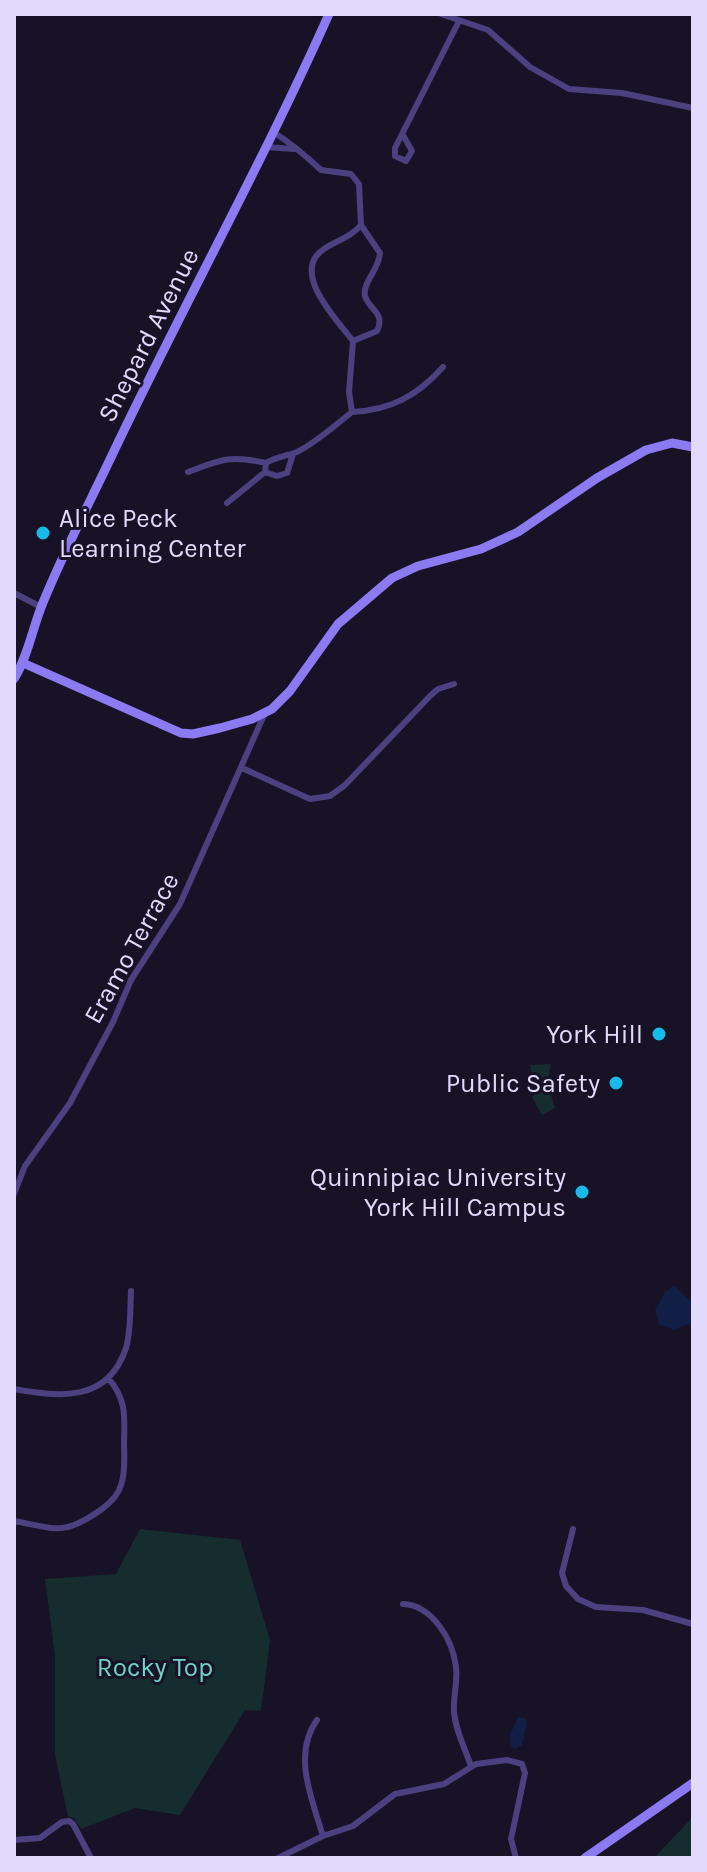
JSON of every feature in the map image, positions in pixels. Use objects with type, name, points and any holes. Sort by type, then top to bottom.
[{"type":"main road","name":"Shepard Avenue","points":[[14,679],[23,663],[41,607],[121,437],[329,14]]},
{"type":"main road","points":[[23,663],[181,733],[200,733],[265,713],[290,691],[338,624],[392,578],[418,566],[481,549],[518,532],[597,478],[646,450],[672,443],[693,447]]},
{"type":"main road","points":[[585,1858],[693,1783]]},
{"type":"street","points":[[441,14],[496,35],[530,67],[569,89],[622,93],[693,108]]},
{"type":"street","points":[[403,135],[459,21]]},
{"type":"street","points":[[273,132],[294,149],[308,155],[321,170],[327,173],[346,172],[356,178],[361,196],[361,225],[380,253],[365,291],[366,300],[379,313],[380,324],[377,331],[353,341]]},
{"type":"street","points":[[266,147],[294,149]]},
{"type":"street","points":[[352,412],[349,392],[353,341],[316,290],[311,277],[313,264],[321,250],[353,234],[361,225]]},
{"type":"street","points":[[188,472],[225,458],[238,457],[266,463],[279,456],[293,454],[314,442],[352,412],[371,411],[416,394],[443,367]]},
{"type":"street","points":[[265,472],[277,476],[287,473],[293,454]]},
{"type":"street","points":[[227,503],[265,472],[266,463]]},
{"type":"street","points":[[14,593],[41,607]]},
{"type":"street","points":[[242,768],[304,797],[317,799],[330,796],[345,785],[430,696],[438,689],[454,684]]},
{"type":"street","name":"Eramo Terrace","points":[[14,1194],[25,1166],[79,1087],[139,967],[180,904],[265,713]]},
{"type":"street","points":[[14,1389],[69,1396],[93,1388],[108,1378],[126,1349],[131,1291]]},
{"type":"street","points":[[14,1521],[60,1529],[76,1526],[106,1506],[118,1493],[123,1476],[125,1412],[120,1393],[108,1378]]},
{"type":"street","points":[[573,1529],[562,1573],[566,1586],[578,1599],[596,1607],[643,1610],[693,1624]]},
{"type":"street","points":[[403,1604],[416,1606],[433,1618],[453,1651],[457,1678],[454,1715],[471,1766]]},
{"type":"street","points":[[317,1720],[307,1737],[303,1756],[323,1836]]},
{"type":"street","points":[[278,1858],[302,1851],[323,1836],[353,1826],[395,1794],[444,1784],[471,1766],[513,1760],[524,1768],[511,1839],[516,1858]]},
{"type":"street","points":[[14,1840],[40,1838],[62,1822],[69,1821],[91,1858]]},
{"type":"green space","points":[[551,1064],[548,1079],[539,1082],[532,1078],[530,1065]]},
{"type":"green space","points":[[541,1089],[550,1092],[555,1108],[542,1115],[532,1097]]},
{"type":"green space","name":"Rocky Top","points":[[140,1529],[240,1540],[270,1640],[261,1711],[245,1710],[180,1815],[135,1808],[81,1829],[74,1818],[68,1816],[55,1755],[55,1656],[45,1579],[116,1574]]},
{"type":"green space","points":[[693,1809],[693,1858],[654,1858],[690,1820]]},
{"type":"water","points":[[674,1286],[693,1303],[693,1322],[674,1330],[659,1324],[655,1310],[665,1292]]},
{"type":"water","points":[[518,1717],[525,1718],[527,1723],[522,1745],[515,1749],[511,1746],[510,1735]]},
{"type":"place","name":"Alice Peck Learning Center","points":[[43,533]]},
{"type":"place","name":"York Hill","points":[[659,1034]]},
{"type":"place","name":"Public Safety","points":[[616,1083]]},
{"type":"place","name":"Quinnipiac University York Hill Campus","points":[[582,1192]]}]
